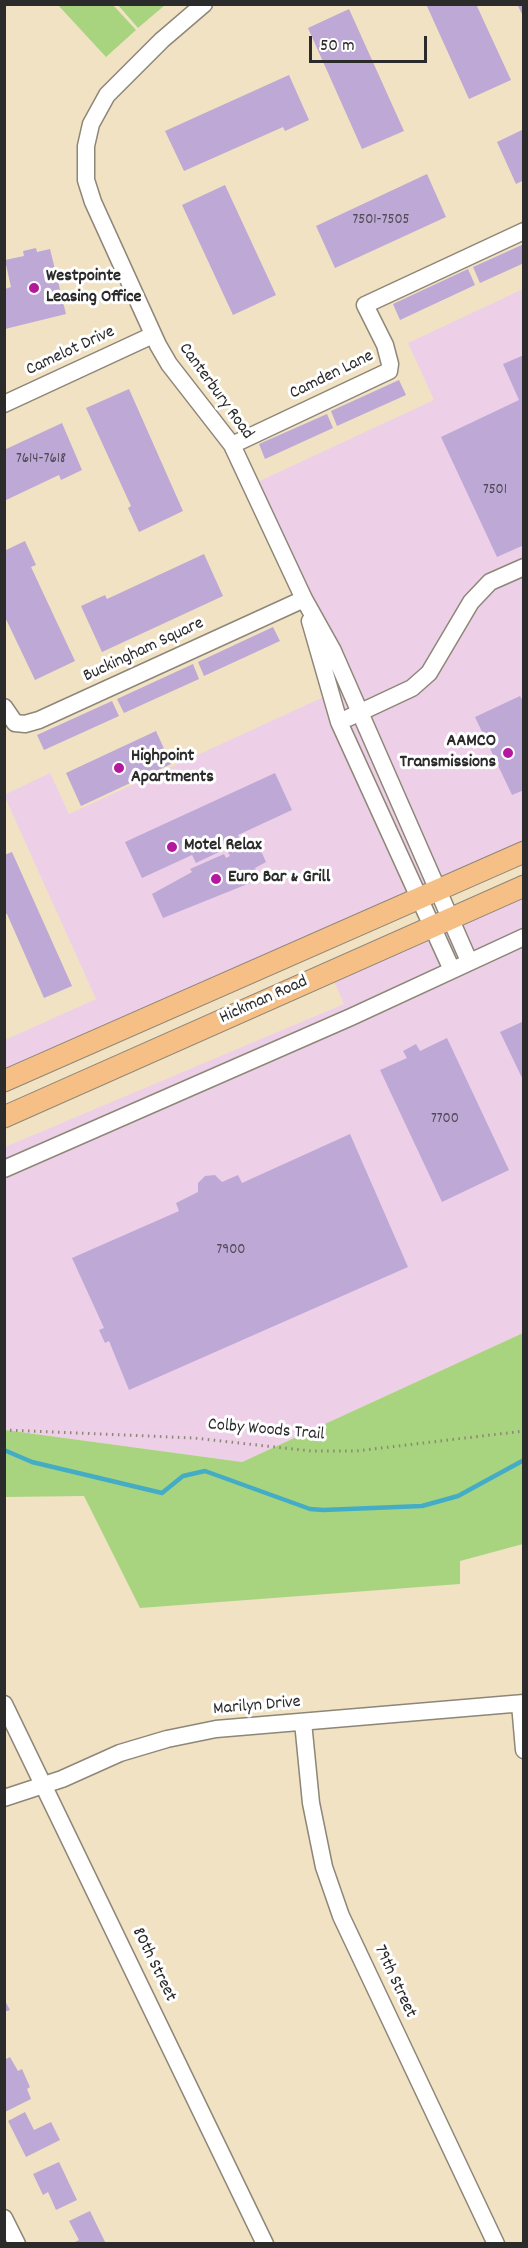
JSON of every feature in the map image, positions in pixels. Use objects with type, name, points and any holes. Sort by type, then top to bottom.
[{"type":"main road","name":"Hickman Road","points":[[4,1081],[524,852]]},
{"type":"main road","name":"Hickman Road","points":[[4,1117],[524,886]]},
{"type":"street","name":"Canterbury Road","points":[[204,4],[162,40],[107,95],[91,124],[86,146],[87,180],[93,202],[153,335],[169,364],[232,445],[304,599],[324,631],[430,895]]},
{"type":"street","name":"Camden Lane","points":[[232,445],[389,371],[390,364],[385,345],[365,304],[524,231]]},
{"type":"street","name":"Camelot Drive","points":[[4,404],[153,335]]},
{"type":"street","points":[[339,722],[412,688],[429,673],[471,602],[490,582],[524,567]]},
{"type":"street","name":"Canterbury Road","points":[[304,599],[339,722],[430,895]]},
{"type":"street","name":"Buckingham Square","points":[[4,707],[15,723],[25,724],[39,720],[304,599]]},
{"type":"street","points":[[430,895],[442,922],[469,961]]},
{"type":"street","points":[[442,922],[452,969]]},
{"type":"street","points":[[4,1169],[351,1017],[524,937]]},
{"type":"street","points":[[522,1703],[524,1750]]},
{"type":"street","name":"Marilyn Drive","points":[[4,1797],[45,1784],[120,1753],[167,1738],[216,1729],[522,1703]]},
{"type":"street","name":"80th Street","points":[[4,1704],[45,1784],[265,2244]]},
{"type":"street","name":"79th Street","points":[[303,1722],[311,1803],[324,1867],[341,1916],[496,2244]]},
{"type":"street","points":[[4,2218],[17,2244]]},
{"type":"path","name":"Colby Woods Trail","points":[[4,1430],[194,1438],[311,1451],[356,1451],[524,1431]]},
{"type":"shaded area","points":[[523,289],[523,852],[5,1081],[5,1040],[96,999],[4,795],[50,773],[69,814],[330,694],[304,599],[251,485],[434,400],[408,343]]},
{"type":"shaded area","points":[[523,886],[523,1333],[242,1462],[5,1430],[5,1147],[344,1004],[330,972]]},
{"type":"green space","points":[[58,5],[113,5],[136,30],[106,57]]},
{"type":"green space","points":[[118,5],[165,5],[138,28]]},
{"type":"green space","points":[[523,1333],[523,1544],[460,1561],[460,1584],[140,1608],[84,1496],[5,1497],[5,1430],[242,1462]]},
{"type":"building","points":[[426,4],[476,4],[511,80],[469,99]]},
{"type":"building","points":[[517,4],[524,4],[524,18]]},
{"type":"building","points":[[349,9],[404,131],[362,149],[308,28]]},
{"type":"building","points":[[289,75],[309,120],[285,131],[283,127],[184,171],[165,131]]},
{"type":"building","points":[[524,129],[524,180],[516,184],[497,142]]},
{"type":"building","points":[[427,174],[446,217],[335,268],[316,226]]},
{"type":"building","points":[[225,185],[276,295],[233,315],[182,205]]},
{"type":"building","points":[[524,244],[524,263],[480,283],[473,267]]},
{"type":"building","name":"Westpointe Leasing Office","points":[[36,248],[37,252],[50,249],[66,314],[5,329],[5,289],[11,287],[5,260],[24,256],[23,251]]},
{"type":"building","points":[[468,269],[475,285],[400,320],[393,304]]},
{"type":"building","points":[[524,355],[524,545],[497,557],[441,437],[519,400],[503,364]]},
{"type":"building","points":[[399,380],[406,395],[337,426],[331,411]]},
{"type":"building","points":[[129,389],[183,511],[139,532],[128,508],[131,506],[86,408]]},
{"type":"building","points":[[327,414],[333,428],[265,459],[259,444]]},
{"type":"building","points":[[62,423],[82,470],[61,480],[59,475],[4,501],[4,450]]},
{"type":"building","points":[[25,541],[36,565],[31,567],[75,661],[35,680],[4,615],[4,551]]},
{"type":"building","points":[[204,554],[223,596],[102,652],[81,606],[105,595],[107,599]]},
{"type":"building","points":[[273,627],[280,641],[204,676],[198,662]]},
{"type":"building","points":[[193,664],[199,679],[124,713],[117,699]]},
{"type":"building","name":"AAMCO Transmissions","points":[[520,696],[524,703],[524,790],[512,795],[475,717]]},
{"type":"building","points":[[112,701],[119,716],[44,750],[37,735]]},
{"type":"building","name":"Highpoint Apartments","points":[[156,731],[171,764],[81,806],[66,773]]},
{"type":"building","name":"Motel Relax","points":[[275,773],[292,810],[238,835],[245,850],[258,844],[266,862],[255,868],[260,879],[163,918],[152,894],[192,872],[190,869],[224,854],[226,858],[230,856],[222,841],[215,844],[219,852],[196,863],[192,855],[142,878],[125,842]]},
{"type":"building","points":[[12,852],[72,986],[44,998],[7,914],[4,914],[4,855]]},
{"type":"building","points":[[524,1021],[524,1082],[500,1032]]},
{"type":"building","points":[[447,1038],[509,1170],[442,1202],[380,1070],[407,1058],[403,1051],[416,1044],[420,1051]]},
{"type":"building","points":[[350,1134],[408,1267],[129,1390],[109,1341],[105,1343],[99,1330],[104,1328],[72,1258],[179,1211],[176,1203],[198,1192],[198,1183],[205,1176],[215,1175],[222,1182],[238,1175],[242,1183]]},
{"type":"building","points":[[4,1999],[10,2010],[4,2012]]},
{"type":"building","points":[[10,2057],[18,2071],[22,2069],[30,2087],[27,2089],[31,2099],[5,2112],[4,2060]]},
{"type":"building","points":[[25,2112],[34,2130],[51,2122],[60,2140],[26,2157],[8,2121]]},
{"type":"building","points":[[59,2162],[77,2200],[56,2210],[48,2192],[43,2195],[33,2174]]},
{"type":"building","points":[[90,2211],[106,2244],[71,2244],[79,2240],[69,2221]]},
{"type":"waterway","points":[[4,1450],[32,1462],[162,1493],[183,1476],[205,1471],[310,1509],[323,1510],[422,1506],[458,1496],[524,1460]]},
{"type":"place","name":"Westpointe Leasing Office","points":[[34,288]]},
{"type":"place","name":"AAMCO Transmissions","points":[[508,753]]},
{"type":"place","name":"Highpoint Apartments","points":[[119,768]]},
{"type":"place","name":"Motel Relax","points":[[172,847]]},
{"type":"place","name":"Euro Bar & Grill","points":[[216,879]]}]
